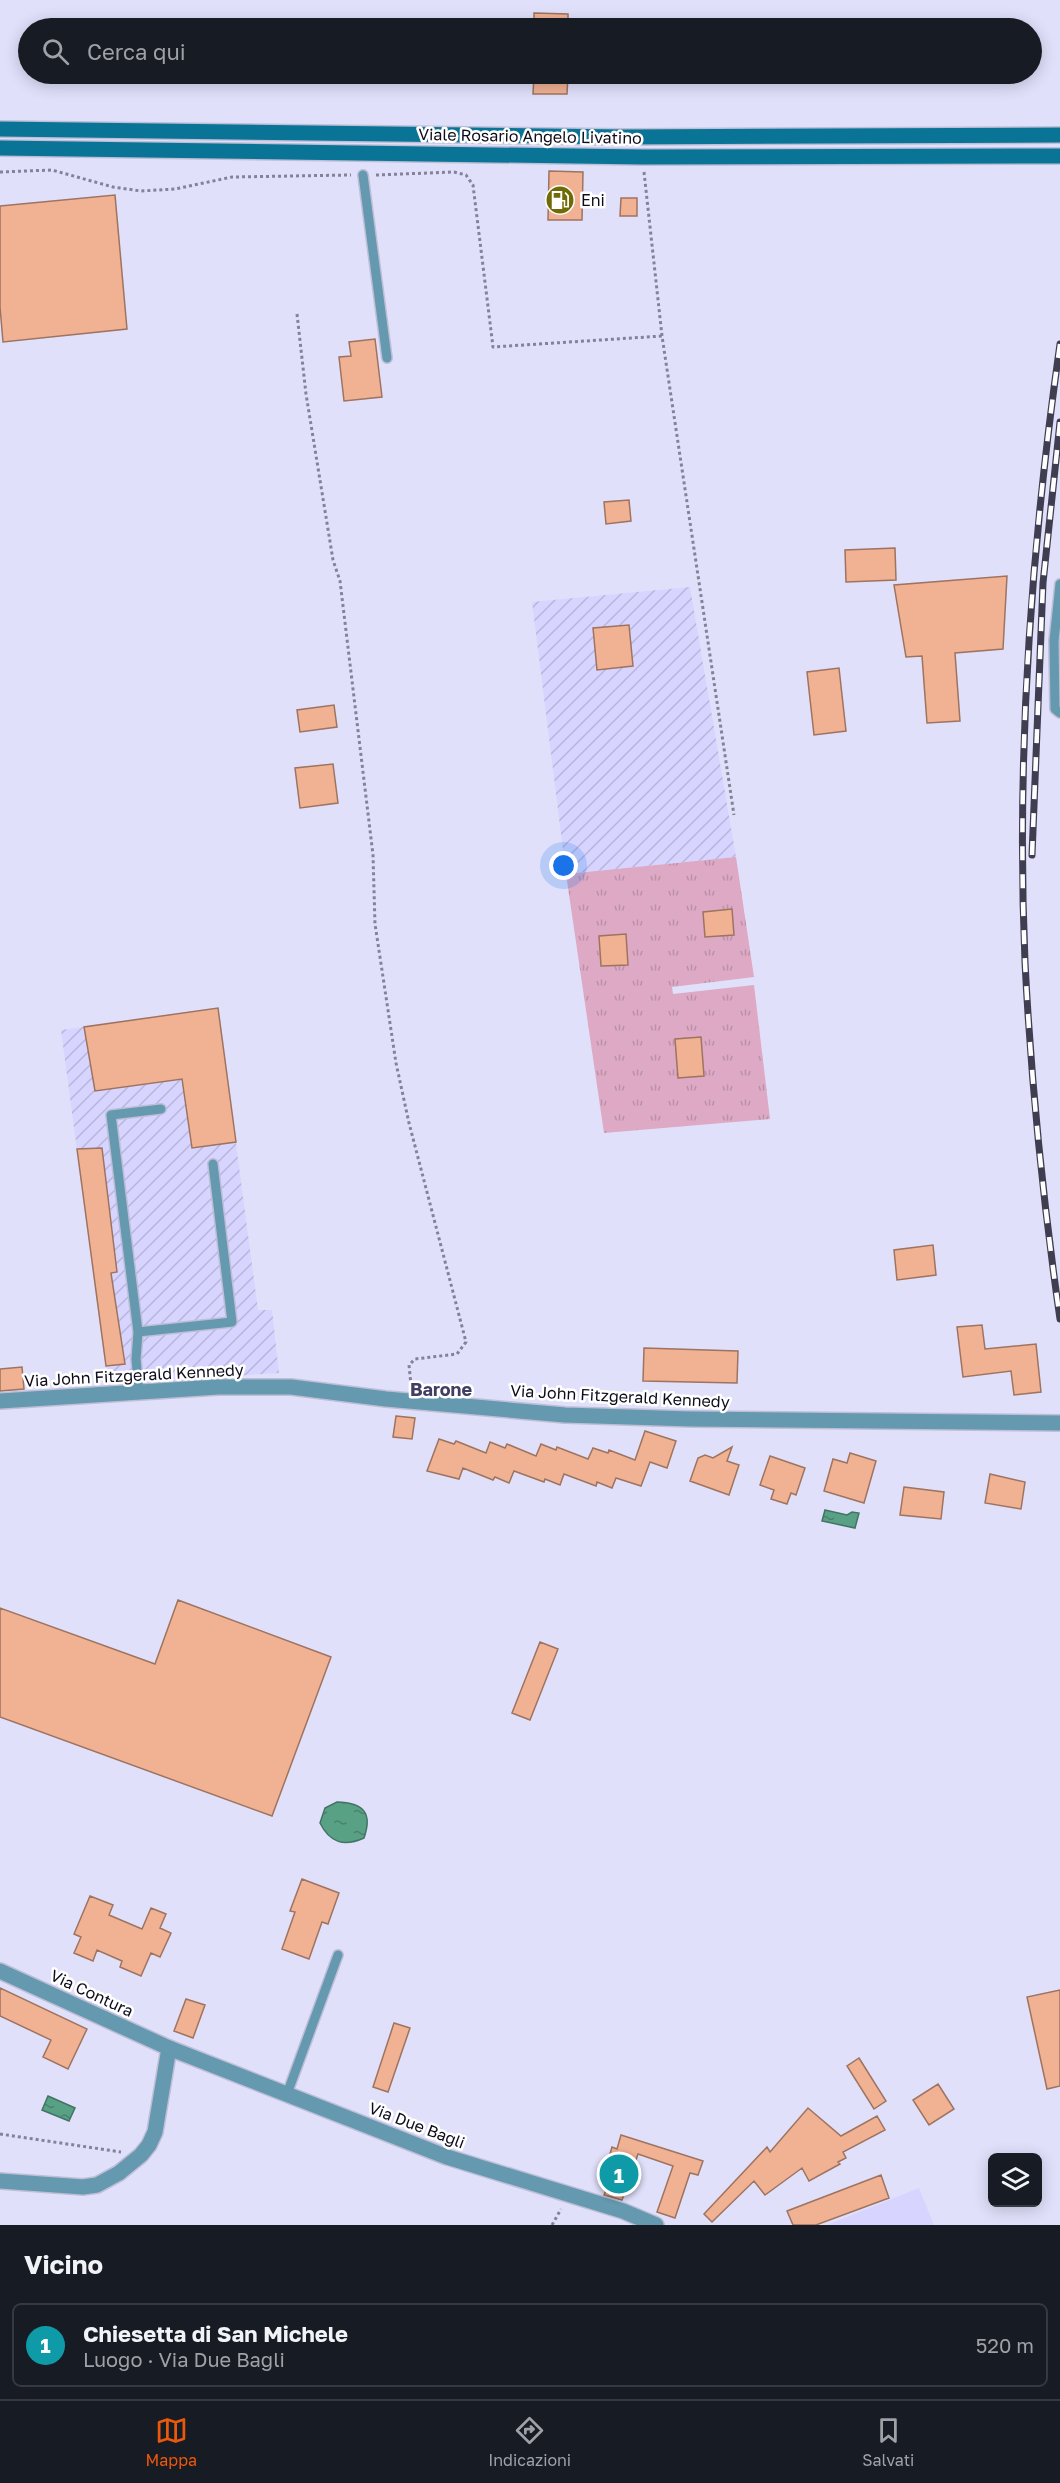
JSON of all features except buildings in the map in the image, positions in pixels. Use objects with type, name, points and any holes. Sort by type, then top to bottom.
[{"type":"main road","name":"Viale Rosario Angelo Livatino","points":[[0,129],[622,137],[1060,135]]},
{"type":"main road","name":"Viale Rosario Angelo Livatino","points":[[0,148],[642,156],[1060,156]]},
{"type":"street","name":"Via John Fitzgerald Kennedy","points":[[0,1401],[218,1387],[291,1387],[415,1402],[565,1415],[691,1419],[1060,1423]]},
{"type":"street","name":"Via Contura","points":[[0,1971],[169,2048]]},
{"type":"street","name":"Via Due Bagli","points":[[169,2048],[447,2157],[623,2211],[656,2225]]},
{"type":"street","points":[[0,2181],[90,2186],[118,2173],[141,2155],[149,2145],[159,2118],[169,2048]]},
{"type":"lane","points":[[363,175],[387,358]]},
{"type":"lane","points":[[1060,584],[1054,641],[1054,709],[1060,713]]},
{"type":"lane","points":[[140,1392],[136,1359],[138,1332],[111,1115],[161,1109]]},
{"type":"lane","points":[[138,1332],[232,1322],[213,1164]]},
{"type":"lane","points":[[287,2094],[338,1955]]},
{"type":"path","points":[[642,156],[662,336],[734,815]]},
{"type":"path","points":[[297,314],[306,394],[333,560],[342,592],[373,855],[375,924],[396,1063],[409,1123],[466,1342],[457,1354],[416,1359],[409,1365],[415,1402]]},
{"type":"path","points":[[0,2134],[141,2155]]},
{"type":"shaded area","points":[[690,587],[736,857],[566,874],[532,602]]},
{"type":"shaded area","points":[[218,1008],[258,1310],[272,1310],[279,1373],[108,1384],[61,1030]]},
{"type":"shaded area","points":[[919,2188],[934,2225],[827,2225]]},
{"type":"green space","points":[[736,857],[754,977],[672,987],[673,994],[754,985],[770,1119],[604,1133],[566,874]]},
{"type":"water","points":[[825,1510],[847,1515],[852,1512],[859,1513],[855,1528],[822,1521]]},
{"type":"water","points":[[337,1802],[353,1804],[364,1811],[367,1822],[364,1838],[350,1842],[338,1841],[324,1830],[320,1823],[325,1808]]},
{"type":"water","points":[[48,2096],[75,2108],[69,2121],[42,2110]]},
{"type":"railway","points":[[1060,344],[1034,575],[1024,729],[1023,807],[1025,962],[1034,1096],[1060,1319]]},
{"type":"railway","points":[[1032,855],[1043,583],[1060,422]]},
{"type":"place","name":"Eni","points":[[560,200]]},
{"type":"place","name":"Chiesetta di San Michele","points":[[619,2174]]},
{"type":"district","name":"Barone","points":[[441,1390]]}]
